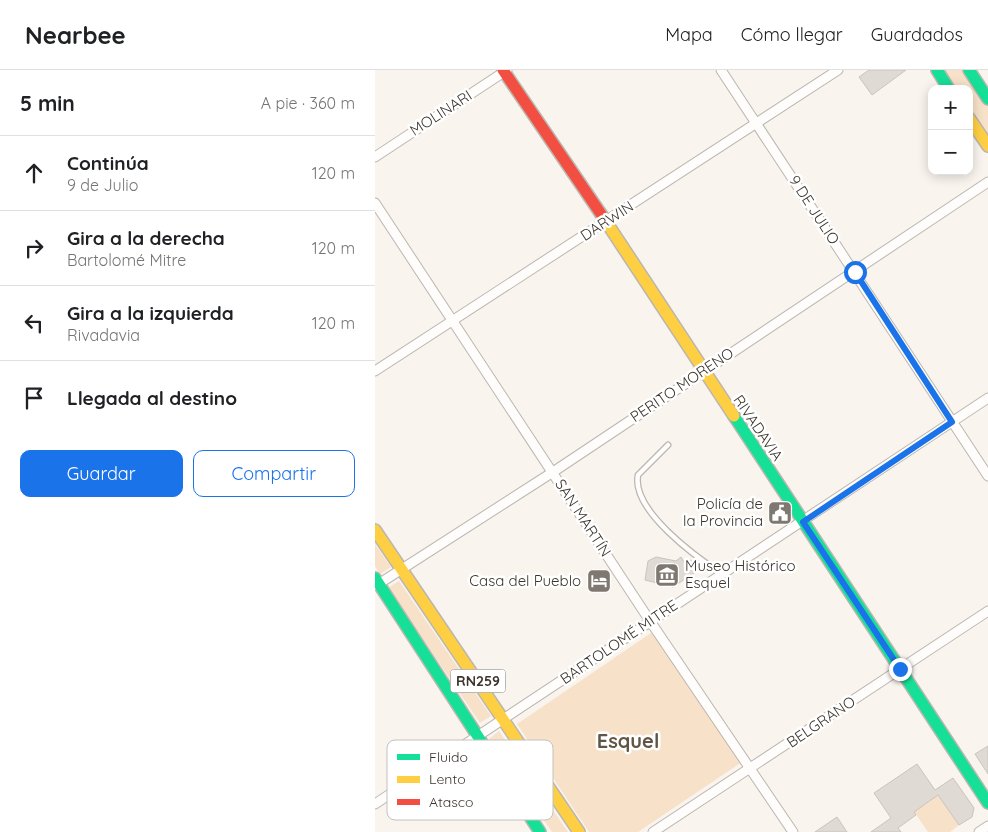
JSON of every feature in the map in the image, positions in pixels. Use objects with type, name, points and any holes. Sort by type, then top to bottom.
[{"type":"main road","points":[[937,70],[946,85]]},
{"type":"main road","points":[[969,70],[988,98]]},
{"type":"main road","name":"RIVADAVIA","points":[[505,71],[988,803]]},
{"type":"main road","points":[[973,124],[988,146]]},
{"type":"main road","name":"RN259","points":[[375,530],[518,740]]},
{"type":"main road","name":"RN259","points":[[376,583],[480,740]]},
{"type":"main road","name":"RN259","points":[[553,793],[579,832]]},
{"type":"main road","name":"RN259","points":[[532,820],[540,832]]},
{"type":"street","name":"9 DE JULIO","points":[[721,70],[988,476]]},
{"type":"street","name":"DARWIN","points":[[375,371],[838,70]]},
{"type":"street","name":"MOLINARI","points":[[375,157],[505,71]]},
{"type":"street","name":"PERITO MORENO","points":[[376,583],[553,472],[988,182]]},
{"type":"street","name":"SAN MARTÍN","points":[[375,203],[649,621],[793,832]]},
{"type":"street","name":"BARTOLOMÉ MITRE","points":[[471,740],[988,398]]},
{"type":"street","name":"BELGRANO","points":[[653,832],[988,611]]},
{"type":"street","name":"BARTOLOMÉ MITRE","points":[[375,804],[387,796]]},
{"type":"street","points":[[979,832],[988,826]]},
{"type":"lane","points":[[668,444],[638,476],[637,492],[657,520],[707,564],[722,574]]},
{"type":"shaded area","points":[[943,70],[964,70],[988,107],[988,138],[973,115],[973,85],[952,85]]},
{"type":"shaded area","points":[[375,544],[391,567],[380,574],[375,566]]},
{"type":"shaded area","points":[[399,581],[491,716],[480,723],[388,588]]},
{"type":"shaded area","points":[[657,629],[745,760],[638,832],[589,832],[553,778],[553,740],[528,740],[517,724]]},
{"type":"shaded area","points":[[499,731],[505,740],[490,740]]},
{"type":"shaded area","points":[[902,775],[923,806],[938,795],[959,825],[950,832],[928,832],[893,781]]},
{"type":"shaded area","points":[[553,810],[568,832],[552,832],[544,820],[553,820]]},
{"type":"building","points":[[869,70],[906,70],[872,95],[859,77]]},
{"type":"building","points":[[656,557],[676,561],[681,557],[684,562],[691,560],[697,571],[673,587],[645,580],[648,561]]},
{"type":"building","points":[[988,746],[988,774],[975,754]]},
{"type":"building","points":[[917,764],[935,790],[953,778],[974,808],[972,817],[959,825],[938,795],[914,812],[916,815],[898,828],[901,832],[871,832],[891,818],[874,793]]},
{"type":"building","points":[[837,817],[847,832],[815,832]]},
{"type":"traffic: fast","points":[[937,70],[946,85]]},
{"type":"traffic: fast","points":[[969,70],[988,99]]},
{"type":"traffic: fast","points":[[734,416],[988,803]]},
{"type":"traffic: fast","points":[[375,578],[480,740]]},
{"type":"traffic: fast","points":[[532,820],[540,832]]},
{"type":"traffic: slow","points":[[973,124],[988,146]]},
{"type":"traffic: slow","points":[[601,214],[734,416]]},
{"type":"traffic: slow","points":[[375,530],[517,740]]},
{"type":"traffic: slow","points":[[553,794],[579,832]]},
{"type":"traffic: jam","points":[[503,70],[601,214]]},
{"type":"place","name":"Policía de la Provincia","points":[[780,513]]},
{"type":"place","name":"Museo Histórico Esquel","points":[[667,575]]},
{"type":"place","name":"Casa del Pueblo","points":[[599,581]]},
{"type":"district","name":"Esquel","points":[[628,741]]},
{"type":"route","points":[[855,272],[952,422],[803,522],[900,669]]}]
